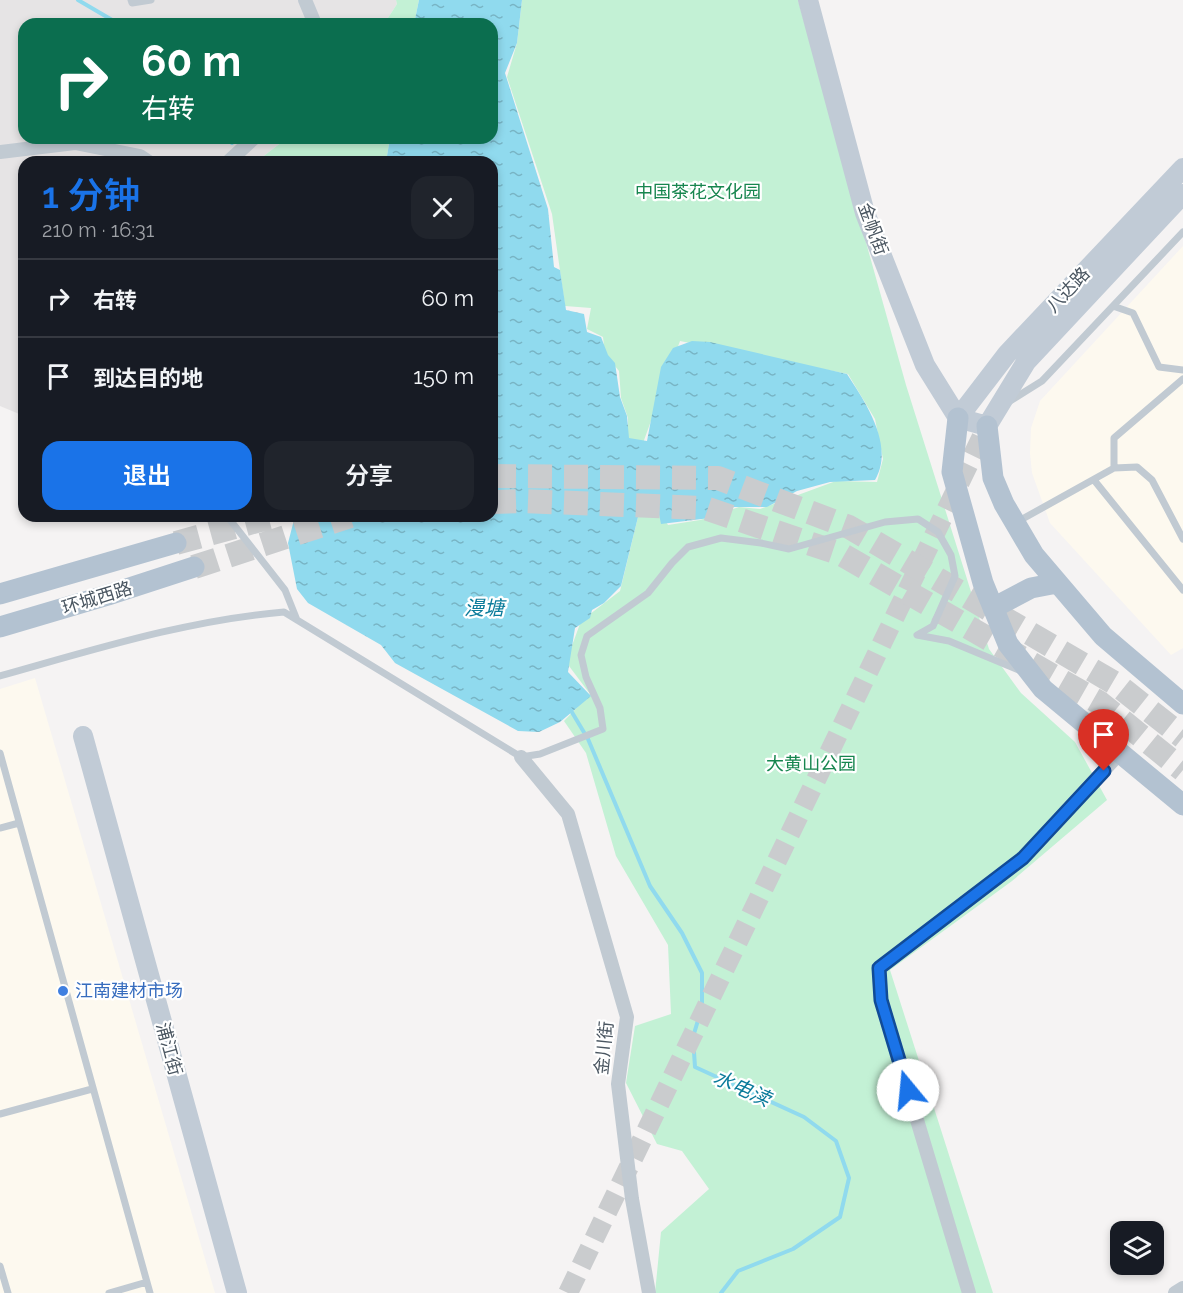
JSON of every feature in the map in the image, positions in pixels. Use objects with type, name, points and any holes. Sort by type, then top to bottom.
[{"type":"main road","points":[[958,417],[952,472],[983,583],[1008,644],[1043,689],[1183,805]]},
{"type":"main road","points":[[992,418],[993,478],[1004,504],[1034,555],[1103,636],[1183,704]]},
{"type":"main road","points":[[0,594],[176,543]]},
{"type":"main road","name":"环城西路","points":[[0,627],[194,567]]},
{"type":"main road","points":[[993,608],[1031,588],[1057,583]]},
{"type":"street","points":[[305,0],[312,18]]},
{"type":"street","name":"金帆街","points":[[808,0],[865,213],[924,365],[958,417]]},
{"type":"street","points":[[0,152],[75,144],[140,156]]},
{"type":"street","points":[[234,156],[248,144]]},
{"type":"street","name":"八达路","points":[[958,417],[1007,354],[1183,168]]},
{"type":"street","points":[[958,417],[992,418],[1026,362],[1183,194]]},
{"type":"street","name":"浦江街","points":[[83,736],[237,1293]]},
{"type":"street","points":[[969,1293],[881,1000],[879,968],[1023,858],[1120,753]]},
{"type":"street","name":"金川街","points":[[521,756],[568,814],[627,1017],[618,1084],[632,1199],[649,1293]]},
{"type":"street","points":[[1175,1293],[1183,1288]]},
{"type":"lane","points":[[131,0],[132,3],[151,0]]},
{"type":"lane","points":[[992,418],[1042,381],[1183,232]]},
{"type":"lane","points":[[1113,306],[1133,313],[1159,367],[1183,370]]},
{"type":"lane","points":[[1114,468],[1114,438],[1183,379]]},
{"type":"lane","points":[[1015,523],[1114,468],[1137,467],[1152,480],[1183,539]]},
{"type":"lane","points":[[1094,480],[1183,590]]},
{"type":"lane","points":[[0,676],[123,641],[242,615],[284,612],[521,756],[540,753],[603,729],[600,708],[586,677],[581,655],[587,636],[648,593],[688,547],[721,538],[789,549],[885,522],[918,519],[938,532],[951,555],[955,576],[933,626],[917,635],[949,641],[1032,676]]},
{"type":"lane","points":[[233,522],[285,590],[297,620]]},
{"type":"lane","points":[[0,753],[150,1293]]},
{"type":"lane","points":[[0,828],[19,823]]},
{"type":"lane","points":[[0,1114],[92,1089]]},
{"type":"lane","points":[[0,1266],[8,1293]]},
{"type":"lane","points":[[109,1293],[147,1282]]},
{"type":"shaded area","points":[[0,0],[396,0],[397,4],[388,18],[18,18],[18,144],[279,144],[264,156],[18,156],[18,414],[0,406]]},
{"type":"shaded area","points":[[1183,246],[1183,648],[1171,655],[1050,523],[1032,473],[1030,453],[1031,428],[1040,401]]},
{"type":"shaded area","name":"江南建材市场","points":[[35,678],[215,1293],[0,1293],[0,689]]},
{"type":"green space","points":[[396,0],[419,0],[415,18],[388,18],[397,4]]},
{"type":"green space","name":"大黄山公园","points":[[522,0],[798,0],[906,385],[989,649],[1021,693],[1075,742],[1107,800],[1012,881],[890,970],[993,1293],[655,1293],[661,1232],[709,1189],[682,1151],[657,1144],[626,1083],[635,1026],[671,1014],[668,945],[616,856],[586,753],[564,721],[590,694],[566,662],[581,621],[620,591],[639,513],[660,512],[668,525],[700,520],[739,507],[760,509],[836,481],[877,482],[883,459],[875,419],[848,374],[680,341],[643,443],[628,442],[628,418],[621,398],[619,371],[605,354],[603,337],[587,329],[591,308],[565,306],[552,214],[507,77],[517,43]]},
{"type":"green space","points":[[279,144],[389,144],[387,156],[264,156]]},
{"type":"water","name":"漫塘","points":[[419,0],[522,0],[517,43],[505,73],[548,209],[554,267],[560,270],[566,310],[584,314],[587,332],[601,337],[608,355],[615,363],[620,397],[627,416],[629,438],[647,441],[661,367],[673,348],[692,341],[710,342],[847,374],[869,411],[880,439],[882,453],[875,480],[830,482],[797,491],[767,507],[734,507],[710,518],[661,524],[659,514],[639,513],[621,586],[604,603],[592,610],[590,618],[575,628],[568,672],[591,696],[560,722],[539,732],[518,731],[395,663],[381,645],[308,603],[297,589],[288,543],[293,522],[498,522],[498,156],[387,156],[389,144],[498,144],[498,18],[415,18]]},
{"type":"waterway","name":"水电渎","points":[[78,0],[109,18]]},
{"type":"waterway","name":"水电渎","points":[[570,709],[588,739],[650,886],[682,933],[702,973],[702,1007],[693,1037],[695,1067],[804,1117],[836,1141],[849,1178],[840,1217],[793,1249],[738,1271],[721,1293]]},
{"type":"tunnel","points":[[568,1293],[987,426]]},
{"type":"tunnel","points":[[498,476],[718,478],[849,527],[1116,684],[1183,737]]},
{"type":"tunnel","points":[[498,502],[705,508],[841,554],[1100,703],[1183,770]]},
{"type":"tunnel","points":[[176,543],[253,522]]},
{"type":"tunnel","points":[[194,567],[332,522]]},
{"type":"place","name":"江南建材市场","points":[[63,991]]},
{"type":"route","points":[[908,1090],[881,1000],[879,968],[1023,858],[1104,771]]},
{"type":"park label","name":"中国茶花文化园","points":[[698,192]]}]
